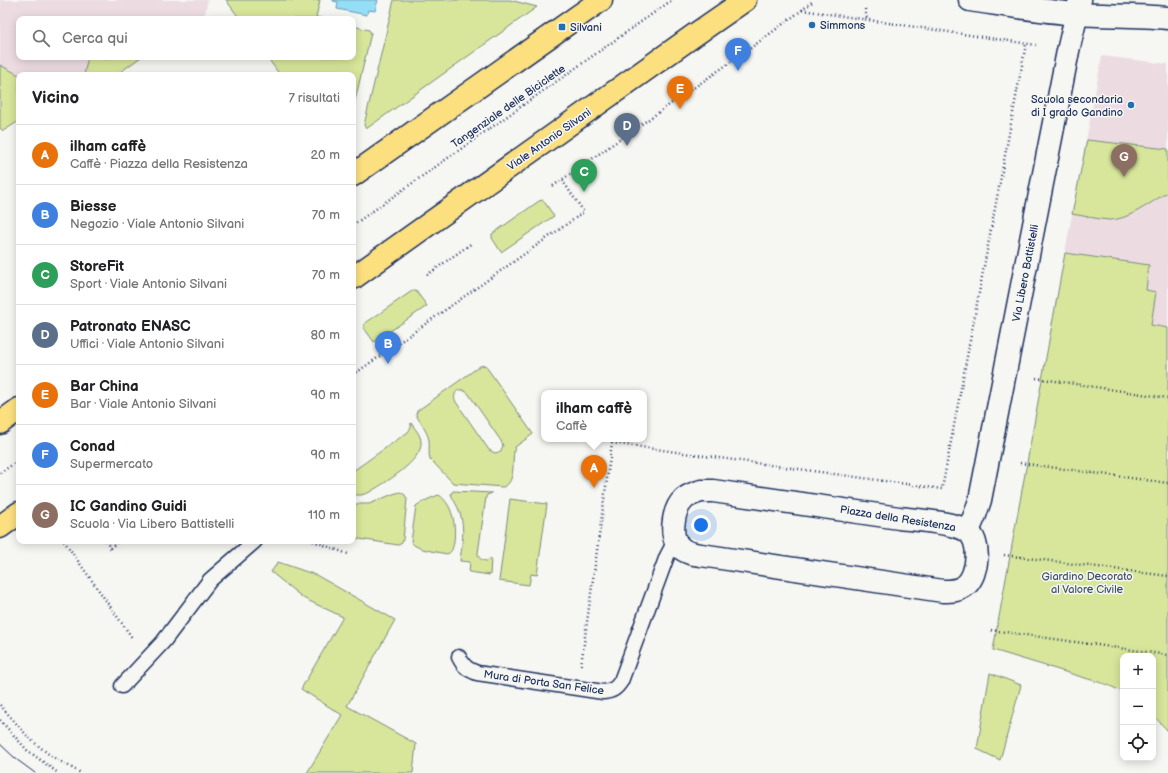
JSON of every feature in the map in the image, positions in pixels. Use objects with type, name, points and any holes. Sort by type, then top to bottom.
[{"type":"main road","points":[[356,173],[600,0]]},
{"type":"main road","name":"Viale Antonio Silvani","points":[[356,276],[745,0]]},
{"type":"main road","points":[[0,423],[16,411]]},
{"type":"main road","points":[[0,527],[16,515]]},
{"type":"street","points":[[970,0],[1039,10],[1078,7],[1133,15],[1168,18]]},
{"type":"street","name":"Via Libero Battistelli","points":[[968,531],[980,500],[1066,58],[1078,7]]},
{"type":"street","name":"Piazza della Resistenza","points":[[701,491],[713,491],[944,524],[968,531],[974,538],[977,556],[972,577],[966,585],[955,591],[943,591],[689,553],[680,548],[675,541],[673,531],[674,519],[683,499],[691,494],[701,491]]},
{"type":"lane","name":"Mura di Porta San Felice","points":[[459,657],[464,666],[477,673],[603,692],[612,691],[621,681],[667,556],[675,541]]},
{"type":"lane","points":[[122,686],[163,642],[210,580],[252,544]]},
{"type":"path","name":"Tangenziale delle Biciclette","points":[[356,223],[672,0]]},
{"type":"path","points":[[554,186],[748,50],[812,2]]},
{"type":"path","points":[[866,9],[867,19]]},
{"type":"path","points":[[802,10],[1036,45]]},
{"type":"path","points":[[742,42],[748,50]]},
{"type":"path","points":[[581,667],[612,443],[942,489],[1026,44]]},
{"type":"path","points":[[356,373],[584,212],[562,180]]},
{"type":"path","points":[[427,275],[472,243]]},
{"type":"path","points":[[1036,378],[1168,398]]},
{"type":"path","points":[[0,473],[16,462]]},
{"type":"path","points":[[1020,463],[1168,483]]},
{"type":"path","points":[[66,544],[133,640]]},
{"type":"path","points":[[108,544],[110,548],[115,544]]},
{"type":"path","points":[[321,544],[348,554]]},
{"type":"path","points":[[1004,555],[1168,576]]},
{"type":"path","points":[[991,630],[1168,655]]},
{"type":"path","points":[[0,705],[30,739],[51,756],[76,772],[81,773]]},
{"type":"path","points":[[0,720],[27,750],[58,773]]},
{"type":"shaded area","points":[[0,0],[208,0],[205,13],[200,16],[16,16],[16,60],[137,60],[120,72],[16,72],[16,73],[0,65]]},
{"type":"shaded area","points":[[1102,56],[1168,64],[1168,358],[1048,342]]},
{"type":"green space","points":[[226,0],[320,0],[316,16],[238,16]]},
{"type":"green space","points":[[394,0],[510,0],[537,7],[366,129],[364,125]]},
{"type":"green space","points":[[356,27],[369,30],[371,33],[356,96],[356,72],[278,72],[269,60],[356,60]]},
{"type":"green space","points":[[87,60],[137,60],[120,72],[85,72]]},
{"type":"green space","points":[[0,65],[16,73],[16,123],[3,131],[0,128]]},
{"type":"green space","points":[[1087,140],[1168,149],[1168,192],[1140,210],[1117,219],[1104,220],[1072,214]]},
{"type":"green space","points":[[543,200],[554,216],[501,252],[492,238],[492,234],[539,201]]},
{"type":"green space","name":"Giardino Decorato al Valore Civile","points":[[1065,253],[1149,265],[1146,290],[1156,292],[1151,325],[1168,328],[1168,731],[1156,718],[1156,653],[1120,653],[1120,691],[1108,685],[993,650]]},
{"type":"green space","points":[[412,291],[416,291],[427,306],[374,342],[364,328],[364,324]]},
{"type":"green space","points":[[485,365],[533,434],[515,447],[512,476],[507,485],[503,487],[453,483],[430,459],[428,437],[416,415],[417,411],[480,366]],"holes":[[[458,390],[463,390],[468,393],[501,441],[503,446],[500,452],[495,453],[489,450],[456,402],[456,392]]]},
{"type":"green space","points":[[411,423],[421,439],[420,449],[416,457],[401,471],[375,489],[368,493],[356,495],[356,469],[408,432],[411,428]]},
{"type":"green space","points":[[453,491],[492,493],[486,497],[478,553],[480,558],[483,560],[487,561],[491,558],[490,575],[469,572],[470,562],[460,561],[463,537],[462,519],[451,494]]},
{"type":"green space","points":[[400,492],[405,495],[407,499],[402,543],[398,545],[356,538],[356,504],[369,504]]},
{"type":"green space","points":[[439,495],[448,504],[454,522],[455,535],[453,547],[447,554],[422,549],[411,542],[416,506]]},
{"type":"green space","points":[[510,499],[547,504],[537,575],[531,574],[529,585],[499,581]]},
{"type":"green space","points":[[278,562],[316,575],[395,620],[347,706],[416,744],[413,773],[307,773],[342,715],[301,689],[343,617],[303,598],[271,572]]},
{"type":"green space","points":[[990,673],[1021,685],[1000,760],[977,749]]},
{"type":"water","points":[[333,0],[378,0],[375,11],[368,10],[367,15],[337,9],[338,2]]},
{"type":"tram line","points":[[0,744],[16,759],[35,773]]},
{"type":"place","name":"Simmons","points":[[812,25]]},
{"type":"place","name":"Silvani","points":[[562,27]]},
{"type":"place","name":"Conad","points":[[738,71]]},
{"type":"place","name":"Scuola secondaria di I grado Gandino","points":[[1131,105]]},
{"type":"place","name":"Bar China","points":[[680,109]]},
{"type":"place","name":"Patronato ENASC","points":[[627,146]]},
{"type":"place","name":"IC Gandino Guidi","points":[[1124,177]]},
{"type":"place","name":"StoreFit","points":[[584,192]]},
{"type":"place","name":"Biesse","points":[[388,364]]},
{"type":"place","name":"ilham caffè","points":[[594,488]]}]
